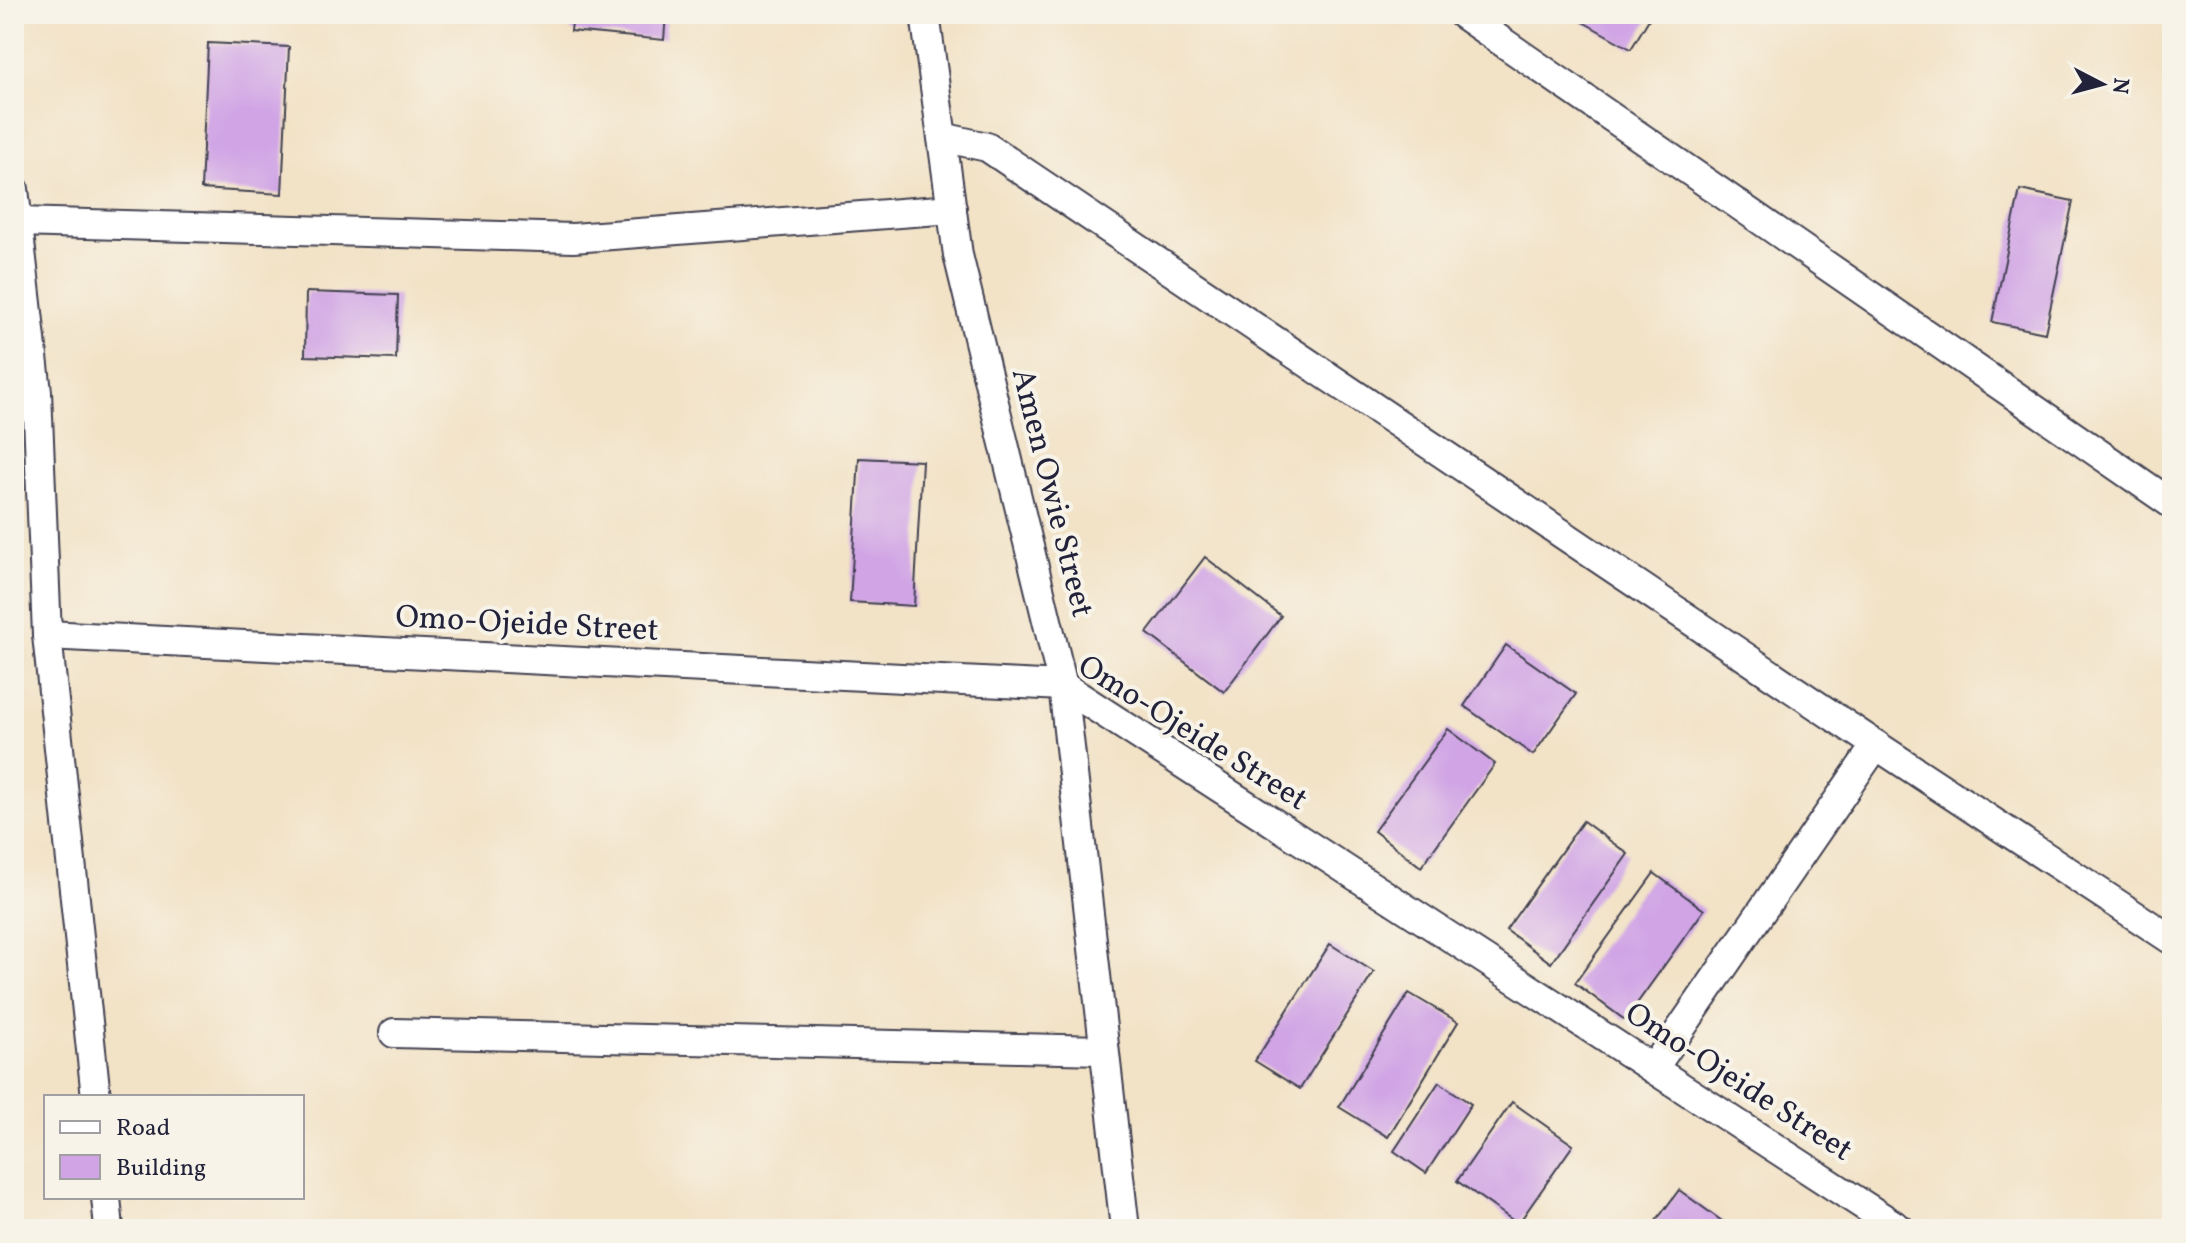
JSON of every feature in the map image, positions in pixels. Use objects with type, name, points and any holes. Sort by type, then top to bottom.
[{"type":"street","name":"Amen Owie Street","points":[[925,14],[958,255],[1063,686],[1125,1229]]},
{"type":"street","points":[[1462,14],[2172,504]]},
{"type":"street","points":[[942,137],[987,147],[1876,745],[2172,940]]},
{"type":"street","points":[[14,189],[37,392],[47,635],[96,1095]]},
{"type":"street","points":[[18,222],[573,238],[952,209]]},
{"type":"street","name":"Omo-Ojeide Street","points":[[47,635],[1063,686],[1900,1229]]},
{"type":"street","points":[[1653,1069],[1876,745]]},
{"type":"street","points":[[394,1033],[1104,1050]]},
{"type":"street","points":[[106,1199],[109,1229]]},
{"type":"building","points":[[573,14],[666,14],[664,40],[571,31]]},
{"type":"building","points":[[1588,14],[1652,14],[1631,49],[1583,22]]},
{"type":"building","points":[[208,43],[289,47],[282,194],[201,189]]},
{"type":"building","points":[[2020,190],[2073,201],[2045,333],[1992,322]]},
{"type":"building","points":[[306,292],[398,295],[396,359],[305,356]]},
{"type":"building","points":[[859,458],[922,461],[914,606],[850,602]]},
{"type":"building","points":[[1205,557],[1281,616],[1224,692],[1147,633]]},
{"type":"building","points":[[1506,645],[1576,694],[1533,755],[1464,706]]},
{"type":"building","points":[[1448,729],[1495,764],[1421,867],[1374,831]]},
{"type":"building","points":[[1583,821],[1628,854],[1551,963],[1506,930]]},
{"type":"building","points":[[1654,873],[1704,910],[1625,1020],[1575,983]]},
{"type":"building","points":[[1330,944],[1374,972],[1300,1089],[1255,1061]]},
{"type":"building","points":[[1409,993],[1458,1022],[1388,1137],[1339,1107]]},
{"type":"building","points":[[1439,1082],[1471,1104],[1426,1173],[1394,1151]]},
{"type":"building","points":[[1512,1102],[1573,1145],[1518,1224],[1457,1181]]},
{"type":"building","points":[[1679,1190],[1726,1224],[1722,1229],[1650,1229]]}]
